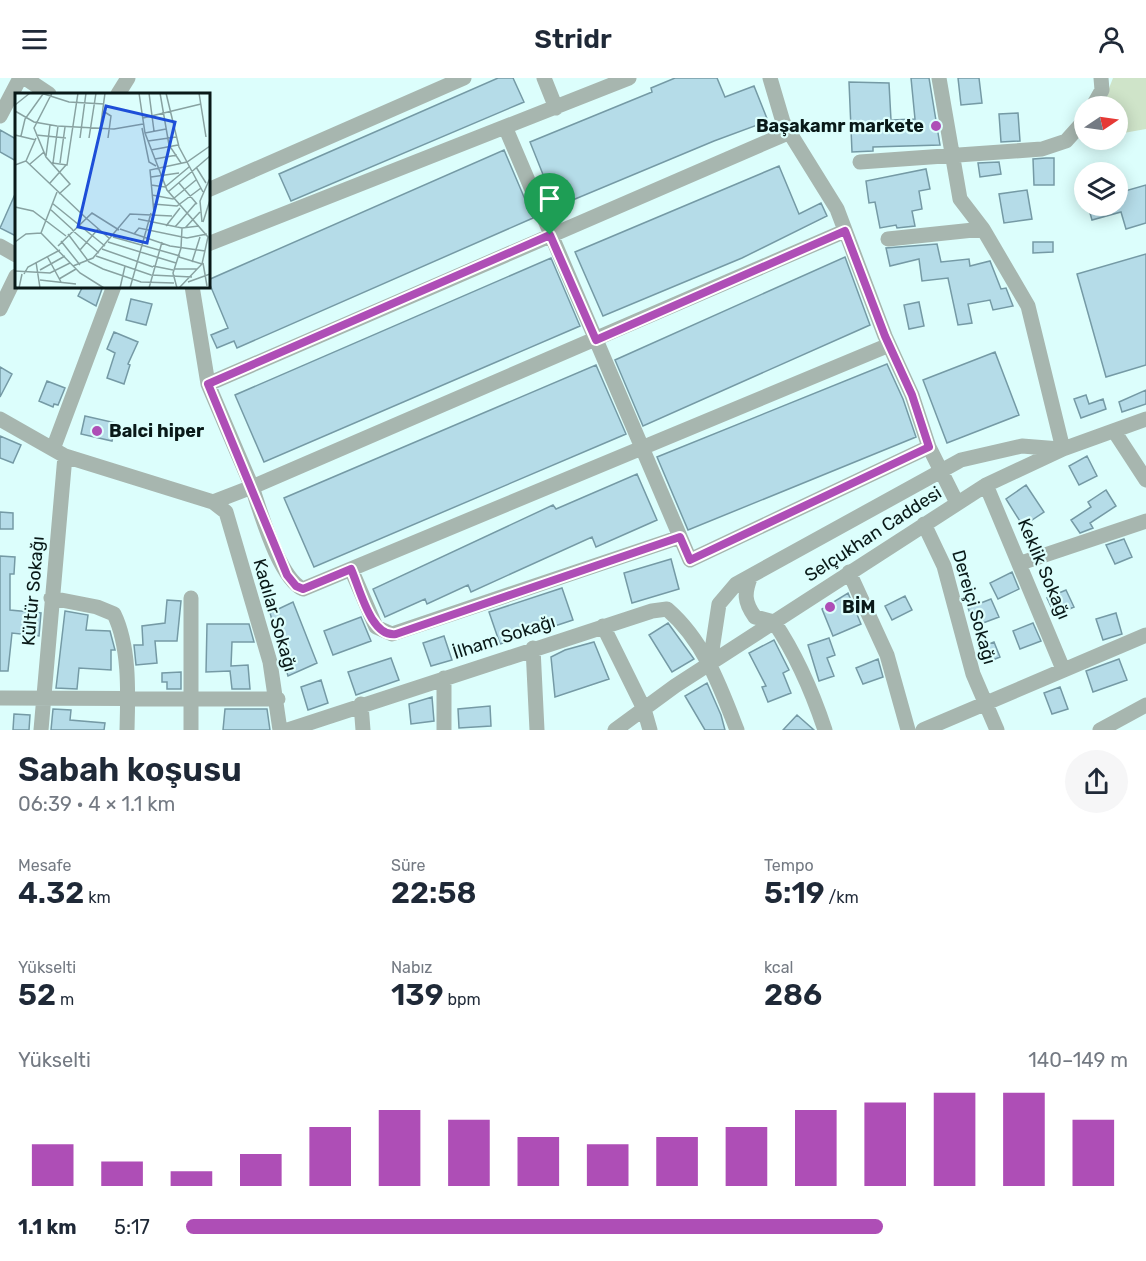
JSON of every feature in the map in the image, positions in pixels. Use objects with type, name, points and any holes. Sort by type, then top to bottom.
[{"type":"street","points":[[0,116],[20,78]]},
{"type":"street","points":[[25,78],[48,93]]},
{"type":"street","points":[[119,93],[128,78]]},
{"type":"street","points":[[210,189],[464,78]]},
{"type":"street","points":[[544,78],[555,108]]},
{"type":"street","points":[[210,243],[506,129],[629,78]]},
{"type":"street","points":[[770,78],[783,122],[837,209],[889,345],[912,395],[929,447],[957,503]]},
{"type":"street","points":[[939,78],[960,199],[983,229],[1028,306],[1063,449]]},
{"type":"street","points":[[1099,96],[1102,90],[1101,78]]},
{"type":"street","points":[[506,129],[690,560],[929,447]]},
{"type":"street","points":[[208,384],[790,132]]},
{"type":"street","points":[[860,162],[1042,150],[1066,141],[1074,132]]},
{"type":"street","points":[[888,240],[983,229]]},
{"type":"street","points":[[0,419],[59,452],[213,502],[596,340],[845,231]]},
{"type":"street","points":[[0,246],[15,254]]},
{"type":"street","points":[[0,309],[15,278]]},
{"type":"street","name":"Kültür Sokağı","points":[[41,730],[59,452],[113,288]]},
{"type":"street","points":[[192,288],[208,384],[287,575],[296,586],[303,589],[889,345]]},
{"type":"street","name":"Selçukhan Caddesi","points":[[615,730],[710,663],[986,485],[1063,449],[1146,419]]},
{"type":"street","points":[[1114,430],[1146,480]]},
{"type":"street","name":"Selçukhan Caddesi","points":[[710,663],[719,604],[736,584],[942,473],[961,460],[1022,446],[1063,449]]},
{"type":"street","name":"Keklik Sokağı","points":[[986,485],[1021,563],[1063,669]]},
{"type":"street","name":"Kadılar Sokağı","points":[[213,502],[226,512],[270,662],[278,699],[280,730]]},
{"type":"street","points":[[1021,563],[1146,521]]},
{"type":"street","name":"Dereiçi Sokağı","points":[[924,524],[944,566],[971,668],[998,730]]},
{"type":"street","points":[[351,569],[376,627],[383,633],[392,634],[680,537]]},
{"type":"street","points":[[849,573],[887,655],[908,730]]},
{"type":"street","points":[[751,576],[745,591],[746,606],[755,617],[763,621],[774,622],[802,668],[825,730]]},
{"type":"street","points":[[51,598],[97,607],[114,614],[121,629],[128,700],[127,730]]},
{"type":"street","points":[[191,598],[191,730]]},
{"type":"street","name":"İlham Sokağı","points":[[288,730],[361,704],[652,610],[667,609],[682,622],[710,663]]},
{"type":"street","points":[[603,626],[644,709],[650,730]]},
{"type":"street","points":[[923,730],[1146,635]]},
{"type":"street","points":[[533,648],[537,730]]},
{"type":"street","points":[[710,663],[737,730]]},
{"type":"street","points":[[444,678],[444,730]]},
{"type":"street","points":[[0,698],[43,700],[278,699]]},
{"type":"street","points":[[361,704],[363,730]]},
{"type":"street","points":[[1104,729],[1146,705]]},
{"type":"green space","points":[[1113,78],[1146,78],[1146,129],[1128,132],[1128,96],[1106,96]]},
{"type":"building","points":[[498,78],[513,78],[524,102],[291,201],[279,174]]},
{"type":"building","points":[[675,78],[717,78],[725,97],[754,86],[768,121],[556,207],[530,142],[652,92],[651,88]]},
{"type":"building","points":[[911,78],[929,78],[940,145],[873,147],[873,151],[852,152],[849,82],[889,83],[891,120],[915,119]]},
{"type":"building","points":[[958,78],[979,78],[982,103],[961,105]]},
{"type":"building","points":[[1018,113],[1020,141],[1001,142],[999,114]]},
{"type":"building","points":[[0,130],[15,138],[15,160],[0,152]]},
{"type":"building","points":[[504,150],[533,218],[237,348],[234,341],[217,348],[211,335],[228,328],[210,285],[210,279]]},
{"type":"building","points":[[1054,158],[1054,185],[1034,185],[1033,159]]},
{"type":"building","points":[[999,162],[1001,174],[980,177],[978,163]]},
{"type":"building","points":[[779,166],[799,214],[821,203],[827,216],[742,258],[603,316],[575,252]]},
{"type":"building","points":[[926,169],[930,189],[919,191],[922,209],[912,211],[915,226],[897,228],[896,225],[880,228],[875,202],[869,203],[866,181]]},
{"type":"building","points":[[1146,185],[1146,223],[1126,229],[1122,216],[1128,216],[1128,190]]},
{"type":"building","points":[[1027,190],[1032,219],[1004,223],[999,194]]},
{"type":"building","points":[[15,194],[15,236],[0,228]]},
{"type":"building","points":[[1091,216],[1106,216],[1092,220]]},
{"type":"building","points":[[1033,242],[1053,242],[1053,252],[1033,253]]},
{"type":"building","points":[[937,244],[941,262],[969,259],[970,266],[990,261],[1001,289],[1006,288],[1013,306],[993,310],[990,300],[968,304],[972,323],[958,325],[948,278],[922,281],[919,259],[890,266],[886,248]]},
{"type":"building","points":[[1146,254],[1146,365],[1106,377],[1077,274]]},
{"type":"building","points":[[845,257],[870,325],[643,426],[615,360]]},
{"type":"building","points":[[551,258],[580,326],[264,462],[235,395]]},
{"type":"building","points":[[82,288],[102,288],[96,306],[78,296]]},
{"type":"building","points":[[131,299],[152,304],[146,325],[126,320]]},
{"type":"building","points":[[919,302],[924,326],[909,329],[904,305]]},
{"type":"building","points":[[114,332],[138,342],[128,364],[130,365],[124,384],[107,378],[115,353],[107,349]]},
{"type":"building","points":[[995,352],[1019,415],[947,443],[923,380]]},
{"type":"building","points":[[887,364],[903,399],[916,437],[688,530],[657,457]]},
{"type":"building","points":[[596,365],[626,434],[314,567],[284,498]]},
{"type":"building","points":[[0,367],[12,374],[0,397]]},
{"type":"building","points":[[47,381],[65,388],[58,405],[54,404],[53,407],[39,401]]},
{"type":"building","points":[[1146,390],[1146,404],[1122,412],[1119,402]]},
{"type":"building","points":[[1086,395],[1089,404],[1103,399],[1106,409],[1081,418],[1074,399]]},
{"type":"building","points":[[85,416],[116,423],[112,441],[81,434]]},
{"type":"building","points":[[0,436],[21,445],[13,463],[0,458]]},
{"type":"building","points":[[1087,456],[1097,476],[1079,485],[1069,466]]},
{"type":"building","points":[[637,474],[657,520],[596,547],[592,537],[471,592],[468,585],[427,604],[425,599],[385,617],[373,589],[553,505],[556,509]]},
{"type":"building","points":[[1026,485],[1044,512],[1023,526],[1006,499]]},
{"type":"building","points":[[1106,490],[1116,506],[1090,523],[1093,528],[1080,533],[1071,520],[1091,507],[1088,502]]},
{"type":"building","points":[[0,512],[13,513],[13,529],[0,529]]},
{"type":"building","points":[[1124,539],[1132,557],[1115,564],[1106,545]]},
{"type":"building","points":[[0,556],[15,557],[14,574],[10,574],[10,610],[41,613],[39,636],[12,633],[8,671],[0,671]]},
{"type":"building","points":[[671,559],[679,589],[632,603],[624,573]]},
{"type":"building","points":[[1012,572],[1019,589],[998,599],[990,583]]},
{"type":"building","points":[[562,588],[573,620],[500,644],[489,612]]},
{"type":"building","points":[[1066,590],[1074,607],[1055,615],[1047,598]]},
{"type":"building","points":[[848,593],[861,624],[833,636],[822,609]]},
{"type":"building","points":[[905,596],[912,610],[892,620],[885,606]]},
{"type":"building","points":[[991,599],[999,617],[975,626],[968,608]]},
{"type":"building","points":[[167,600],[181,601],[177,641],[155,641],[157,663],[136,665],[134,645],[143,645],[142,626],[165,623]]},
{"type":"building","points":[[293,602],[317,663],[288,676],[270,613]]},
{"type":"building","points":[[65,611],[88,615],[86,630],[110,631],[115,650],[111,650],[111,670],[79,668],[77,689],[56,688]]},
{"type":"building","points":[[1116,613],[1122,634],[1103,640],[1096,619]]},
{"type":"building","points":[[361,617],[371,641],[333,655],[324,631]]},
{"type":"building","points":[[668,623],[694,659],[672,672],[649,635]]},
{"type":"building","points":[[1033,623],[1041,641],[1020,649],[1013,631]]},
{"type":"building","points":[[207,624],[249,624],[254,642],[232,642],[231,666],[248,665],[250,689],[232,689],[230,671],[206,672]]},
{"type":"building","points":[[444,636],[452,660],[431,666],[423,643]]},
{"type":"building","points":[[829,638],[835,655],[827,658],[834,676],[819,681],[808,645]]},
{"type":"building","points":[[774,640],[789,670],[783,673],[791,693],[768,702],[762,687],[766,686],[749,653]]},
{"type":"building","points":[[594,642],[609,679],[555,697],[551,657],[565,650]]},
{"type":"building","points":[[994,642],[1000,657],[985,663],[979,648]]},
{"type":"building","points":[[391,658],[399,680],[356,695],[348,672]]},
{"type":"building","points":[[878,659],[883,677],[863,684],[856,668]]},
{"type":"building","points":[[1119,659],[1127,680],[1093,692],[1086,671]]},
{"type":"building","points":[[181,672],[181,689],[167,689],[167,682],[162,682],[162,673]]},
{"type":"building","points":[[321,680],[328,703],[308,710],[301,687]]},
{"type":"building","points":[[707,683],[725,730],[705,730],[685,696]]},
{"type":"building","points":[[1060,687],[1068,709],[1052,714],[1044,693]]},
{"type":"building","points":[[432,697],[434,721],[411,724],[409,704]]},
{"type":"building","points":[[490,706],[491,726],[459,728],[458,709]]},
{"type":"building","points":[[53,709],[71,710],[70,720],[105,723],[104,730],[51,730]]},
{"type":"building","points":[[225,709],[267,709],[270,730],[223,730]]},
{"type":"building","points":[[14,714],[30,715],[29,730],[13,730]]},
{"type":"building","points":[[797,715],[814,730],[783,730]]},
{"type":"place","name":"Başakamr markete","points":[[936,126]]},
{"type":"place","name":"Balci hiper","points":[[97,431]]},
{"type":"place","name":"BİM","points":[[830,607]]},
{"type":"route","points":[[845,231],[885,336],[912,395],[929,447],[690,560],[680,537],[396,634],[383,633],[376,627],[351,569],[303,589],[296,586],[287,575],[268,532],[252,487],[208,384],[550,235],[596,340],[845,231]]}]
